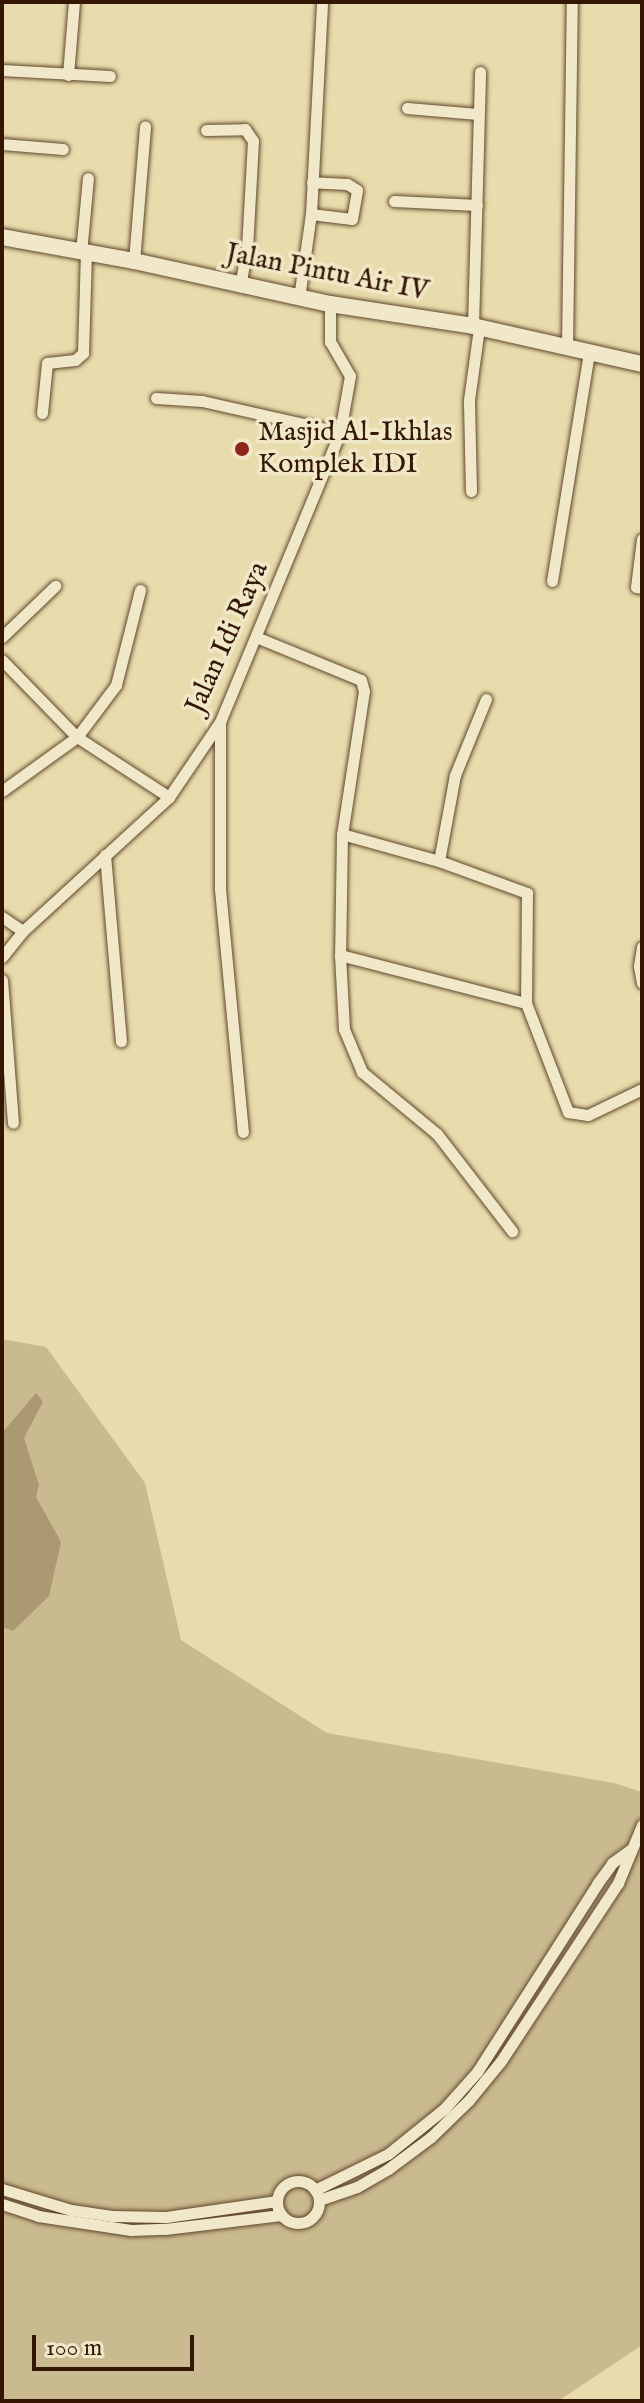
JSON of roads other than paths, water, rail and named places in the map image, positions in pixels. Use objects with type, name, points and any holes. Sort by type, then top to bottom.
[{"type":"main road","name":"Jalan Pintu Air IV","points":[[2,237],[134,261],[330,304],[476,327],[642,364]]},
{"type":"street","points":[[68,75],[74,2]]},
{"type":"street","points":[[299,298],[311,214],[322,2]]},
{"type":"street","points":[[567,347],[572,2]]},
{"type":"street","points":[[2,70],[110,76]]},
{"type":"street","points":[[471,491],[469,400],[476,327],[480,72]]},
{"type":"street","points":[[407,108],[478,114]]},
{"type":"street","points":[[134,261],[145,126]]},
{"type":"street","points":[[206,130],[245,129],[253,141],[247,247],[240,286]]},
{"type":"street","points":[[2,144],[63,149]]},
{"type":"street","points":[[42,413],[47,363],[75,360],[83,353],[83,253],[88,178]]},
{"type":"street","points":[[311,214],[352,219],[357,190],[347,184],[312,182]]},
{"type":"street","points":[[394,201],[477,205]]},
{"type":"street","name":"Jalan Idi Raya","points":[[2,957],[23,931],[169,797],[220,722],[340,432],[350,376],[330,342],[330,304]]},
{"type":"street","points":[[552,581],[589,353]]},
{"type":"street","points":[[156,398],[202,401],[340,432]]},
{"type":"street","points":[[642,539],[636,587],[642,588]]},
{"type":"street","points":[[2,637],[55,586]]},
{"type":"street","points":[[2,791],[77,737],[116,685],[140,590]]},
{"type":"street","points":[[256,637],[361,680],[364,691],[342,834],[340,955],[344,1029],[362,1072],[437,1134],[512,1231]]},
{"type":"street","points":[[2,660],[77,737],[169,797]]},
{"type":"street","points":[[439,861],[455,775],[486,699]]},
{"type":"street","points":[[220,722],[220,889],[243,1132]]},
{"type":"street","points":[[342,834],[439,861],[527,893],[526,1003],[568,1112],[588,1115],[642,1089]]},
{"type":"street","points":[[105,855],[121,1041]]},
{"type":"street","points":[[2,917],[23,931]]},
{"type":"street","points":[[642,947],[639,966],[642,983]]},
{"type":"street","points":[[340,955],[526,1003]]},
{"type":"street","points":[[2,980],[13,1123]]},
{"type":"street","points":[[631,1849],[642,1825]]},
{"type":"street","points":[[317,2195],[388,2154],[444,2109],[477,2072],[612,1863],[642,1841]]},
{"type":"street","points":[[301,2181],[317,2195],[314,2215],[304,2222],[291,2222],[281,2215],[277,2201],[285,2186],[292,2182],[301,2181]]},
{"type":"street","points":[[2,2189],[71,2210],[112,2216],[166,2217],[277,2201]]},
{"type":"street","points":[[2,2204],[38,2216],[131,2230],[281,2215]]},
{"type":"place","name":"Masjid Al-Ikhlas Komplek IDI","points":[[242,449]]}]
